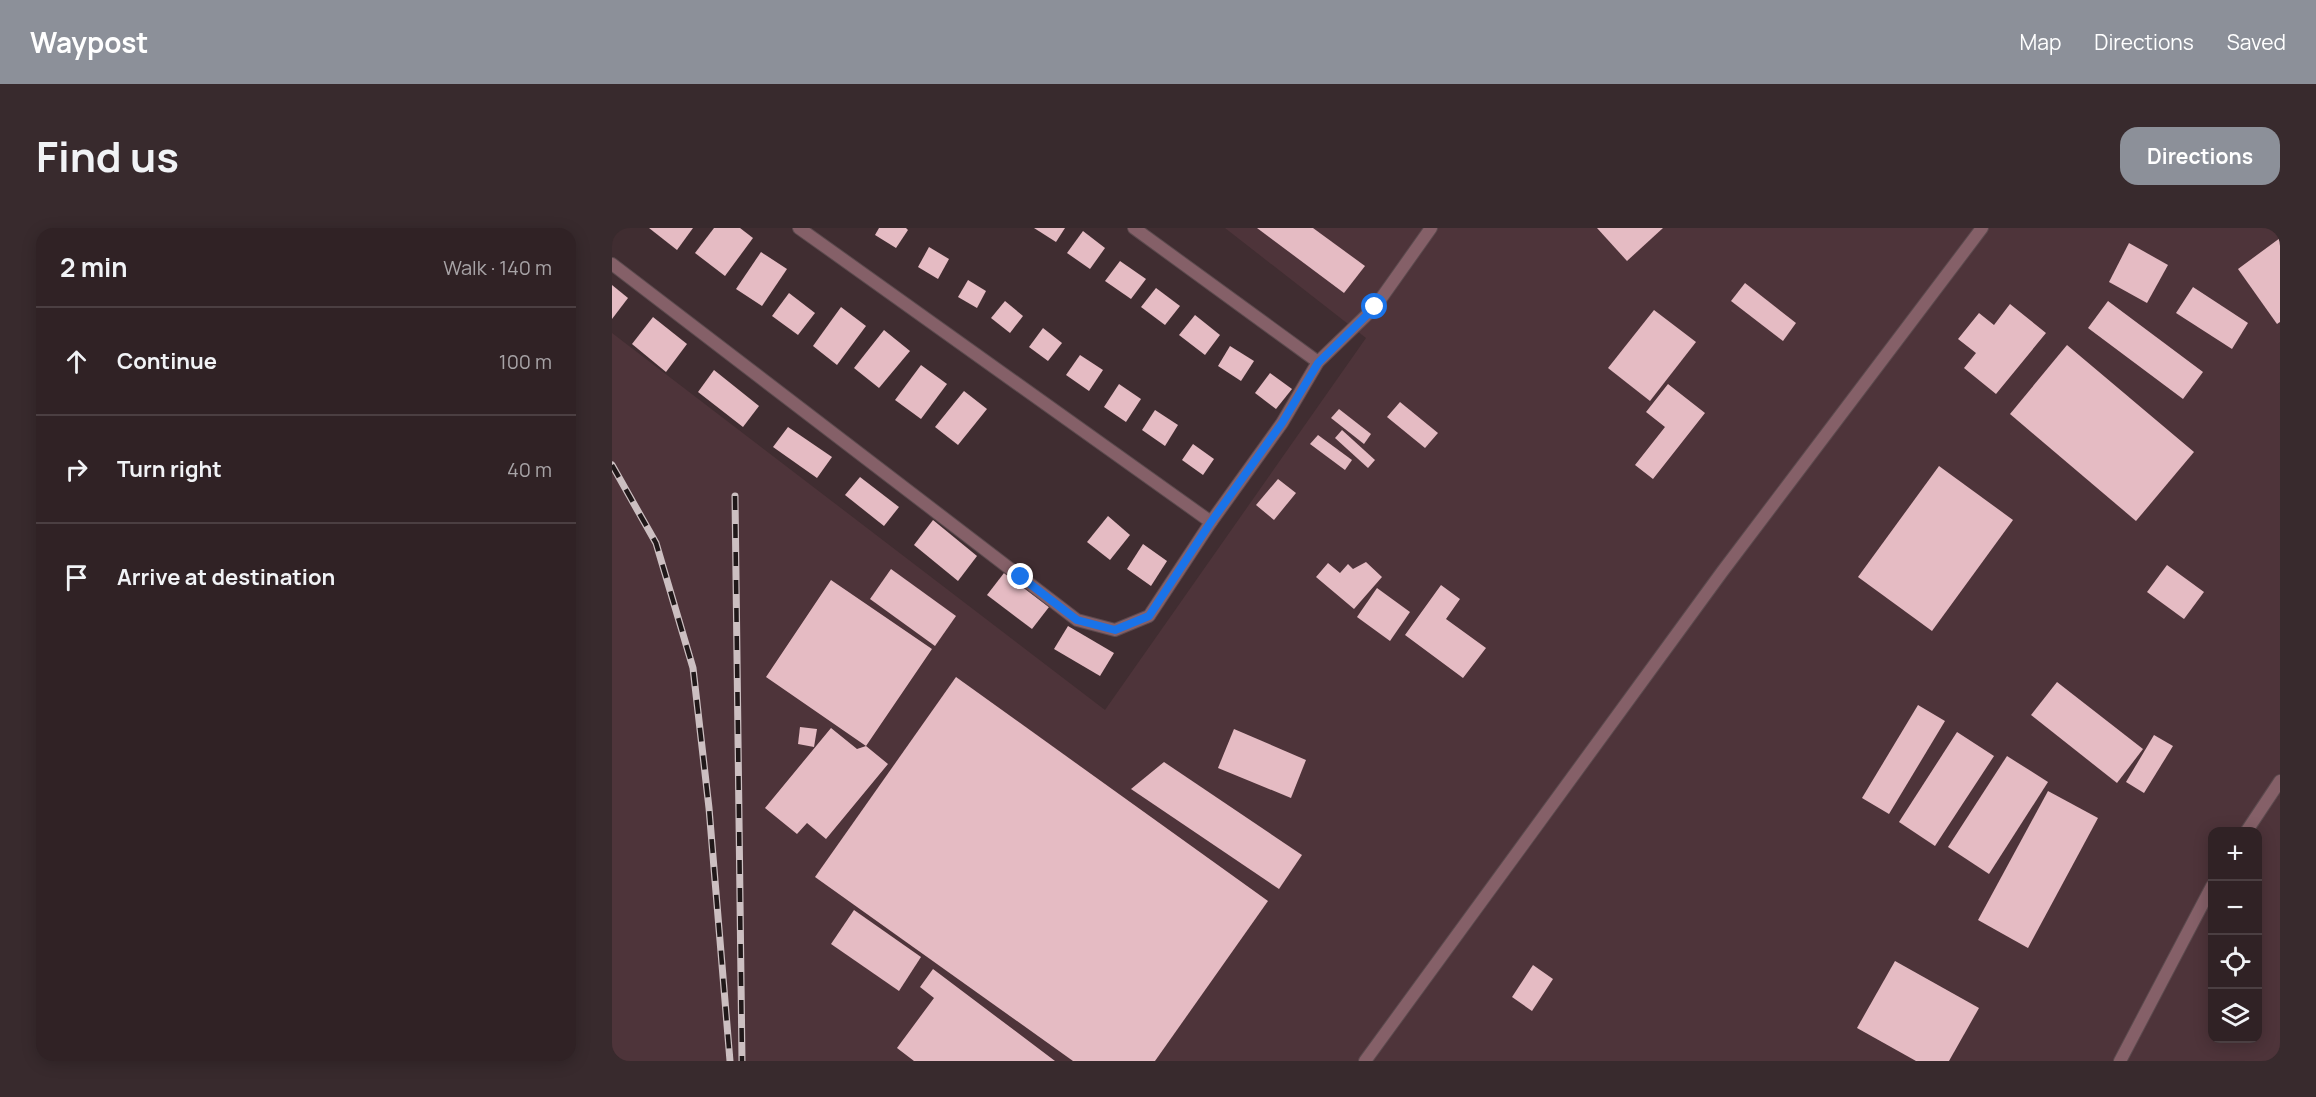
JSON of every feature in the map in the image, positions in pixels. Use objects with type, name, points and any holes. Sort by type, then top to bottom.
[{"type":"street","points":[[799,228],[1211,522]]},
{"type":"street","points":[[1134,228],[1318,363]]},
{"type":"street","points":[[612,264],[1077,620],[1115,630],[1149,616],[1211,522],[1282,423],[1318,363],[1375,307],[1431,228]]},
{"type":"street","points":[[1365,1061],[1722,572],[1982,228]]},
{"type":"street","points":[[2249,827],[2280,781]]},
{"type":"street","points":[[2120,1061],[2208,894]]},
{"type":"shaded area","points":[[1225,228],[2280,228],[2280,1061],[612,1061],[612,333],[1105,710],[1366,338]]},
{"type":"building","points":[[649,228],[693,228],[677,250]]},
{"type":"building","points":[[714,228],[740,228],[753,238],[725,276],[695,253]]},
{"type":"building","points":[[879,228],[906,228],[908,230],[896,248],[875,235]]},
{"type":"building","points":[[1034,228],[1065,228],[1056,242]]},
{"type":"building","points":[[1257,228],[1313,228],[1365,266],[1344,293]]},
{"type":"building","points":[[1597,228],[1663,228],[1627,261]]},
{"type":"building","points":[[1083,231],[1105,248],[1090,269],[1067,253]]},
{"type":"building","points":[[2280,238],[2280,322],[2277,324],[2238,269]]},
{"type":"building","points":[[2129,243],[2168,265],[2147,303],[2109,282]]},
{"type":"building","points":[[929,247],[949,259],[938,279],[918,267]]},
{"type":"building","points":[[761,252],[787,269],[762,306],[736,289]]},
{"type":"building","points":[[1120,261],[1146,279],[1131,299],[1105,281]]},
{"type":"building","points":[[968,280],[986,291],[977,308],[958,297]]},
{"type":"building","points":[[1745,283],[1796,323],[1783,341],[1731,301]]},
{"type":"building","points":[[612,285],[628,298],[612,319]]},
{"type":"building","points":[[2193,287],[2248,323],[2232,349],[2176,313]]},
{"type":"building","points":[[1156,288],[1180,306],[1165,325],[1141,307]]},
{"type":"building","points":[[789,293],[815,313],[798,335],[772,316]]},
{"type":"building","points":[[1005,301],[1023,316],[1010,333],[991,318]]},
{"type":"building","points":[[2108,301],[2203,372],[2183,399],[2088,328]]},
{"type":"building","points":[[2010,304],[2046,333],[1996,394],[1964,368],[1976,353],[1958,339],[1979,313],[1994,325]]},
{"type":"building","points":[[841,307],[866,326],[837,365],[813,346]]},
{"type":"building","points":[[1654,310],[1696,342],[1650,401],[1608,368]]},
{"type":"building","points":[[1195,315],[1220,335],[1205,355],[1179,335]]},
{"type":"building","points":[[653,317],[687,344],[666,372],[632,344]]},
{"type":"building","points":[[1043,328],[1062,343],[1048,361],[1029,347]]},
{"type":"building","points":[[884,330],[910,351],[879,388],[854,368]]},
{"type":"building","points":[[2067,345],[2194,452],[2136,521],[2010,414]]},
{"type":"building","points":[[1230,346],[1254,361],[1241,381],[1218,366]]},
{"type":"building","points":[[1080,355],[1103,370],[1089,391],[1066,375]]},
{"type":"building","points":[[921,365],[947,384],[921,419],[895,400]]},
{"type":"building","points":[[714,370],[759,406],[743,427],[698,392]]},
{"type":"building","points":[[1270,373],[1292,389],[1276,409],[1255,393]]},
{"type":"building","points":[[1119,384],[1141,399],[1126,422],[1104,407]]},
{"type":"building","points":[[1668,384],[1705,413],[1653,479],[1635,465],[1665,427],[1646,412]]},
{"type":"building","points":[[964,391],[987,409],[958,445],[935,427]]},
{"type":"building","points":[[1400,402],[1438,433],[1425,448],[1387,417]]},
{"type":"building","points":[[1339,409],[1371,434],[1364,444],[1331,418]]},
{"type":"building","points":[[1155,410],[1178,425],[1165,446],[1142,430]]},
{"type":"building","points":[[788,427],[832,457],[817,478],[773,447]]},
{"type":"building","points":[[1342,430],[1375,460],[1368,468],[1335,438]]},
{"type":"building","points":[[1318,435],[1352,460],[1345,470],[1310,444]]},
{"type":"building","points":[[1193,444],[1214,459],[1203,475],[1182,460]]},
{"type":"building","points":[[1939,466],[2013,520],[1932,631],[1858,577]]},
{"type":"building","points":[[860,477],[899,507],[884,526],[845,495]]},
{"type":"building","points":[[1278,479],[1296,493],[1274,520],[1256,505]]},
{"type":"building","points":[[1108,516],[1130,535],[1110,560],[1087,542]]},
{"type":"building","points":[[933,520],[977,556],[958,581],[914,545]]},
{"type":"building","points":[[1143,544],[1167,561],[1151,586],[1127,569]]},
{"type":"building","points":[[1366,562],[1382,577],[1354,609],[1316,577],[1328,563],[1340,573],[1348,564],[1353,569]]},
{"type":"building","points":[[2167,565],[2204,592],[2184,619],[2147,592]]},
{"type":"building","points":[[891,569],[956,616],[935,646],[870,599]]},
{"type":"building","points":[[1004,573],[1049,607],[1032,629],[987,595]]},
{"type":"building","points":[[831,580],[932,649],[866,746],[766,677]]},
{"type":"building","points":[[1441,585],[1460,599],[1446,619],[1486,648],[1463,678],[1405,635]]},
{"type":"building","points":[[1377,588],[1410,612],[1390,641],[1357,617]]},
{"type":"building","points":[[1068,626],[1114,653],[1100,676],[1054,649]]},
{"type":"building","points":[[956,677],[1268,901],[1155,1061],[1073,1061],[815,877]]},
{"type":"building","points":[[2057,682],[2143,749],[2117,783],[2031,715]]},
{"type":"building","points":[[1918,705],[1945,721],[1889,814],[1862,798]]},
{"type":"building","points":[[800,727],[817,729],[814,747],[798,744]]},
{"type":"building","points":[[831,728],[857,749],[866,746],[888,764],[826,839],[807,823],[797,834],[765,808]]},
{"type":"building","points":[[1234,729],[1306,760],[1291,798],[1218,768]]},
{"type":"building","points":[[1957,732],[1994,756],[1935,846],[1899,822]]},
{"type":"building","points":[[2154,735],[2173,746],[2144,793],[2126,782]]},
{"type":"building","points":[[2007,756],[2048,782],[1989,874],[1948,847]]},
{"type":"building","points":[[1164,762],[1302,855],[1279,889],[1131,789]]},
{"type":"building","points":[[2048,791],[2098,818],[2028,948],[1978,920]]},
{"type":"building","points":[[854,910],[921,957],[899,991],[831,944]]},
{"type":"building","points":[[1895,961],[1979,1008],[1949,1061],[1916,1061],[1857,1028]]},
{"type":"building","points":[[1533,965],[1553,979],[1532,1011],[1512,997]]},
{"type":"building","points":[[933,969],[1055,1061],[914,1061],[897,1048],[934,998],[920,987]]},
{"type":"railway","points":[[612,465],[656,543],[693,668],[709,808],[730,1061]]},
{"type":"railway","points":[[735,496],[742,1061]]},
{"type":"route","points":[[1021,577],[1077,620],[1115,630],[1149,616],[1211,522],[1282,423],[1318,363],[1375,307]]}]
